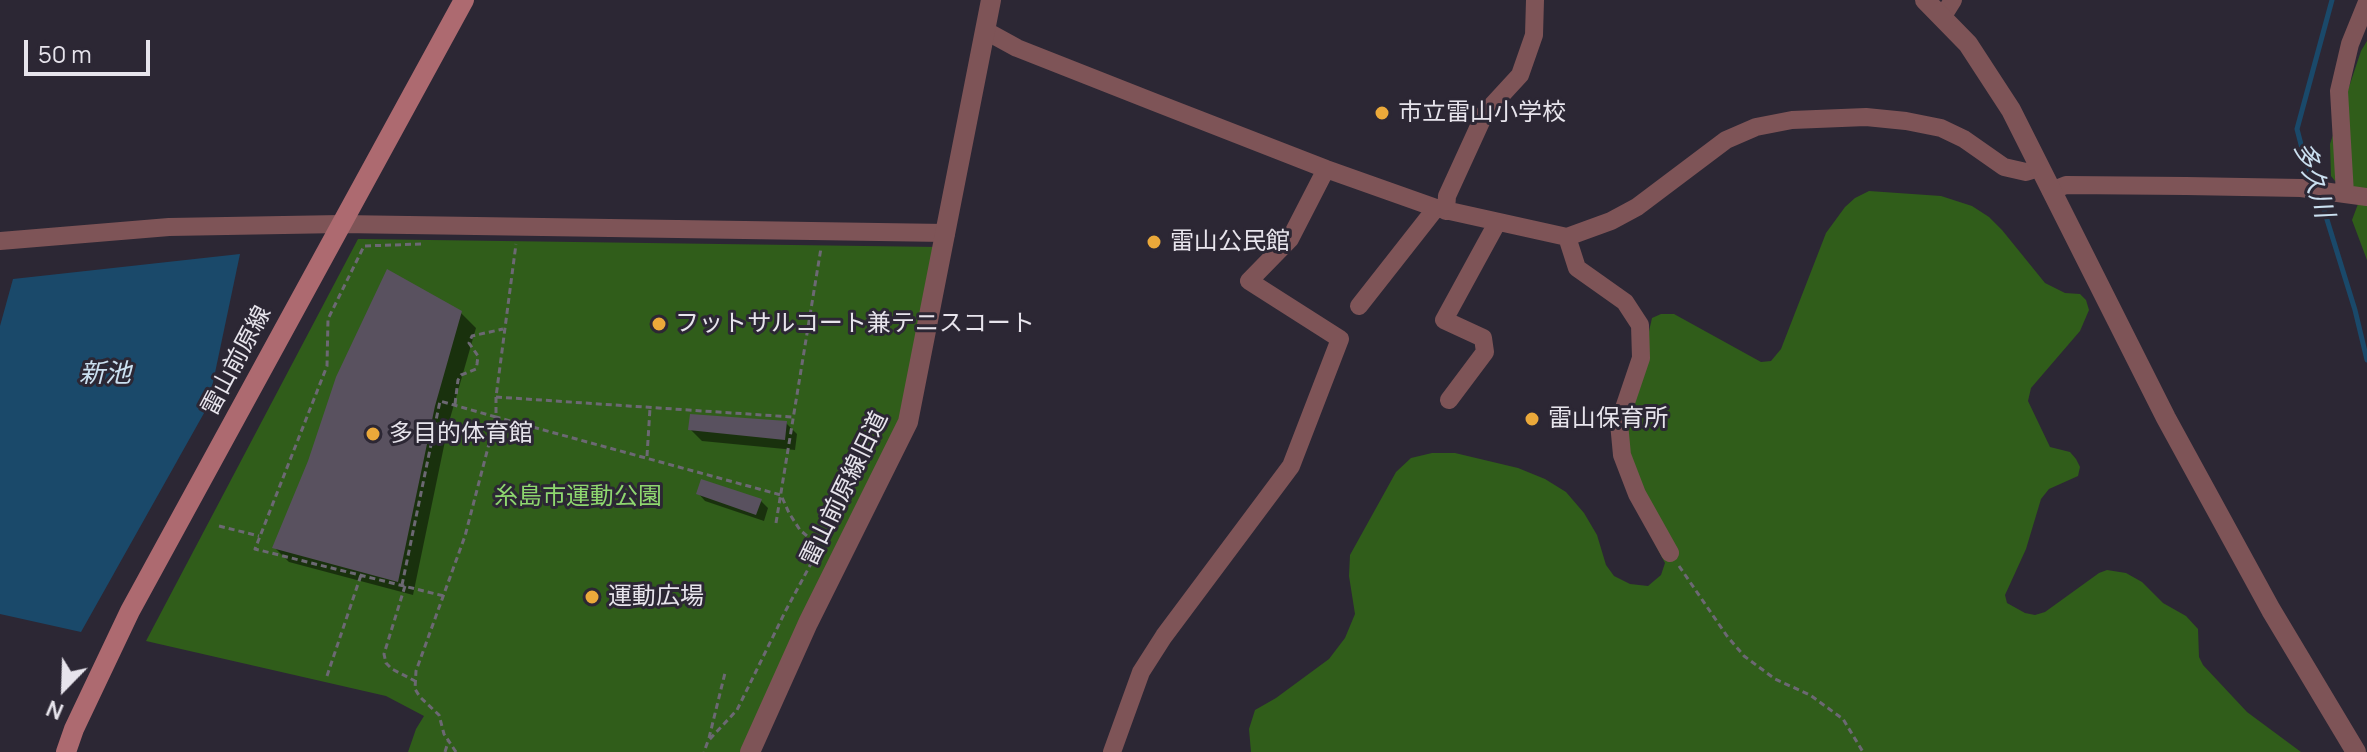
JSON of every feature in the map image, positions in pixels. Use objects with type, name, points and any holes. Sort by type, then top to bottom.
[{"type":"main road","name":"雷山前原線","points":[[66,752],[130,611],[464,0]]},
{"type":"street","name":"雷山前原線旧道","points":[[750,752],[803,634],[908,422],[991,0]]},
{"type":"street","points":[[1359,306],[1441,209],[1485,113],[1520,75],[1534,35],[1535,0]]},
{"type":"street","points":[[1925,0],[1948,8],[2011,110],[2166,418],[2271,610],[2356,752]]},
{"type":"street","points":[[2337,192],[2339,91],[2350,44],[2367,2]]},
{"type":"street","points":[[986,31],[1017,48],[1326,169],[1441,209],[1567,237],[1611,221],[1637,207],[1726,140],[1756,127],[1792,120],[1866,117],[1906,121],[1941,128],[1964,139],[2004,167],[2026,172],[2039,168]]},
{"type":"street","points":[[1112,752],[1141,672],[1164,636],[1291,466],[1340,339],[1249,281],[1290,239],[1326,169]]},
{"type":"street","points":[[2051,191],[2066,185],[2301,188],[2367,197]]},
{"type":"street","points":[[1449,400],[1485,352],[1483,338],[1444,320],[1497,223]]},
{"type":"street","points":[[0,241],[169,227],[341,224],[946,233]]},
{"type":"street","points":[[1567,237],[1577,268],[1625,302],[1640,325],[1641,358],[1619,423],[1622,455],[1637,494],[1670,553]]},
{"type":"path","points":[[456,752],[448,742],[439,715],[415,689],[415,681],[419,658],[465,536],[496,417],[516,241]]},
{"type":"path","points":[[425,244],[364,246],[328,319],[327,366],[255,549],[444,596]]},
{"type":"path","points":[[776,523],[822,245]]},
{"type":"path","points":[[455,404],[461,375],[476,369],[478,356],[469,343],[472,336],[505,329]]},
{"type":"path","points":[[496,397],[792,417]]},
{"type":"path","points":[[415,681],[392,669],[386,663],[384,654],[404,586],[440,401],[781,495],[800,530],[820,547],[737,710],[708,741]]},
{"type":"path","points":[[647,456],[650,408]]},
{"type":"path","points":[[219,526],[259,536]]},
{"type":"path","points":[[1670,553],[1744,656],[1775,679],[1810,695],[1843,719],[1863,752]]},
{"type":"path","points":[[327,676],[361,575]]},
{"type":"path","points":[[704,752],[725,673]]},
{"type":"path","points":[[445,752],[448,742]]},
{"type":"green space","points":[[2367,41],[2367,260],[2352,220],[2358,204],[2331,176],[2330,144]]},
{"type":"green space","points":[[1869,191],[1941,196],[1972,206],[2002,230],[2045,283],[2065,293],[2080,294],[2086,300],[2089,310],[2080,331],[2031,388],[2028,401],[2050,447],[2070,452],[2076,459],[2080,467],[2078,476],[2049,489],[2041,499],[2026,549],[2005,595],[2007,603],[2035,615],[2045,612],[2099,573],[2107,570],[2126,573],[2142,582],[2163,603],[2186,616],[2198,629],[2199,657],[2203,665],[2247,712],[2301,752],[1251,752],[1249,729],[1255,710],[1329,659],[1345,638],[1355,614],[1349,576],[1350,555],[1396,472],[1411,458],[1432,453],[1455,453],[1518,468],[1545,479],[1566,492],[1584,513],[1597,535],[1606,565],[1614,576],[1630,584],[1648,586],[1661,575],[1665,563],[1655,544],[1628,447],[1628,424],[1652,318],[1674,314],[1761,362],[1771,361],[1781,349],[1826,233],[1845,207]]},
{"type":"green space","name":"糸島市運動公園","points":[[358,239],[938,247],[902,422],[745,752],[408,752],[424,716],[386,696],[146,641]]},
{"type":"water","name":"新池","points":[[240,254],[208,406],[81,632],[0,614],[0,326],[13,279]]},
{"type":"building","name":"多目的体育館","points":[[387,269],[462,311],[435,406],[398,582],[272,548],[308,461],[336,377]]},
{"type":"building","points":[[690,414],[787,421],[785,440],[688,430]]},
{"type":"building","points":[[701,479],[762,499],[756,515],[696,494]]},
{"type":"waterway","name":"多久川","points":[[2315,184],[2297,129],[2332,0]]},
{"type":"waterway","name":"多久川","points":[[2320,197],[2367,360]]},
{"type":"place","name":"市立雷山小学校","points":[[1382,113]]},
{"type":"place","name":"雷山公民館","points":[[1154,242]]},
{"type":"place","name":"フットサルコート兼テニスコート","points":[[659,324]]},
{"type":"place","name":"雷山保育所","points":[[1532,419]]},
{"type":"place","name":"多目的体育館","points":[[373,434]]},
{"type":"place","name":"運動広場","points":[[592,597]]}]
